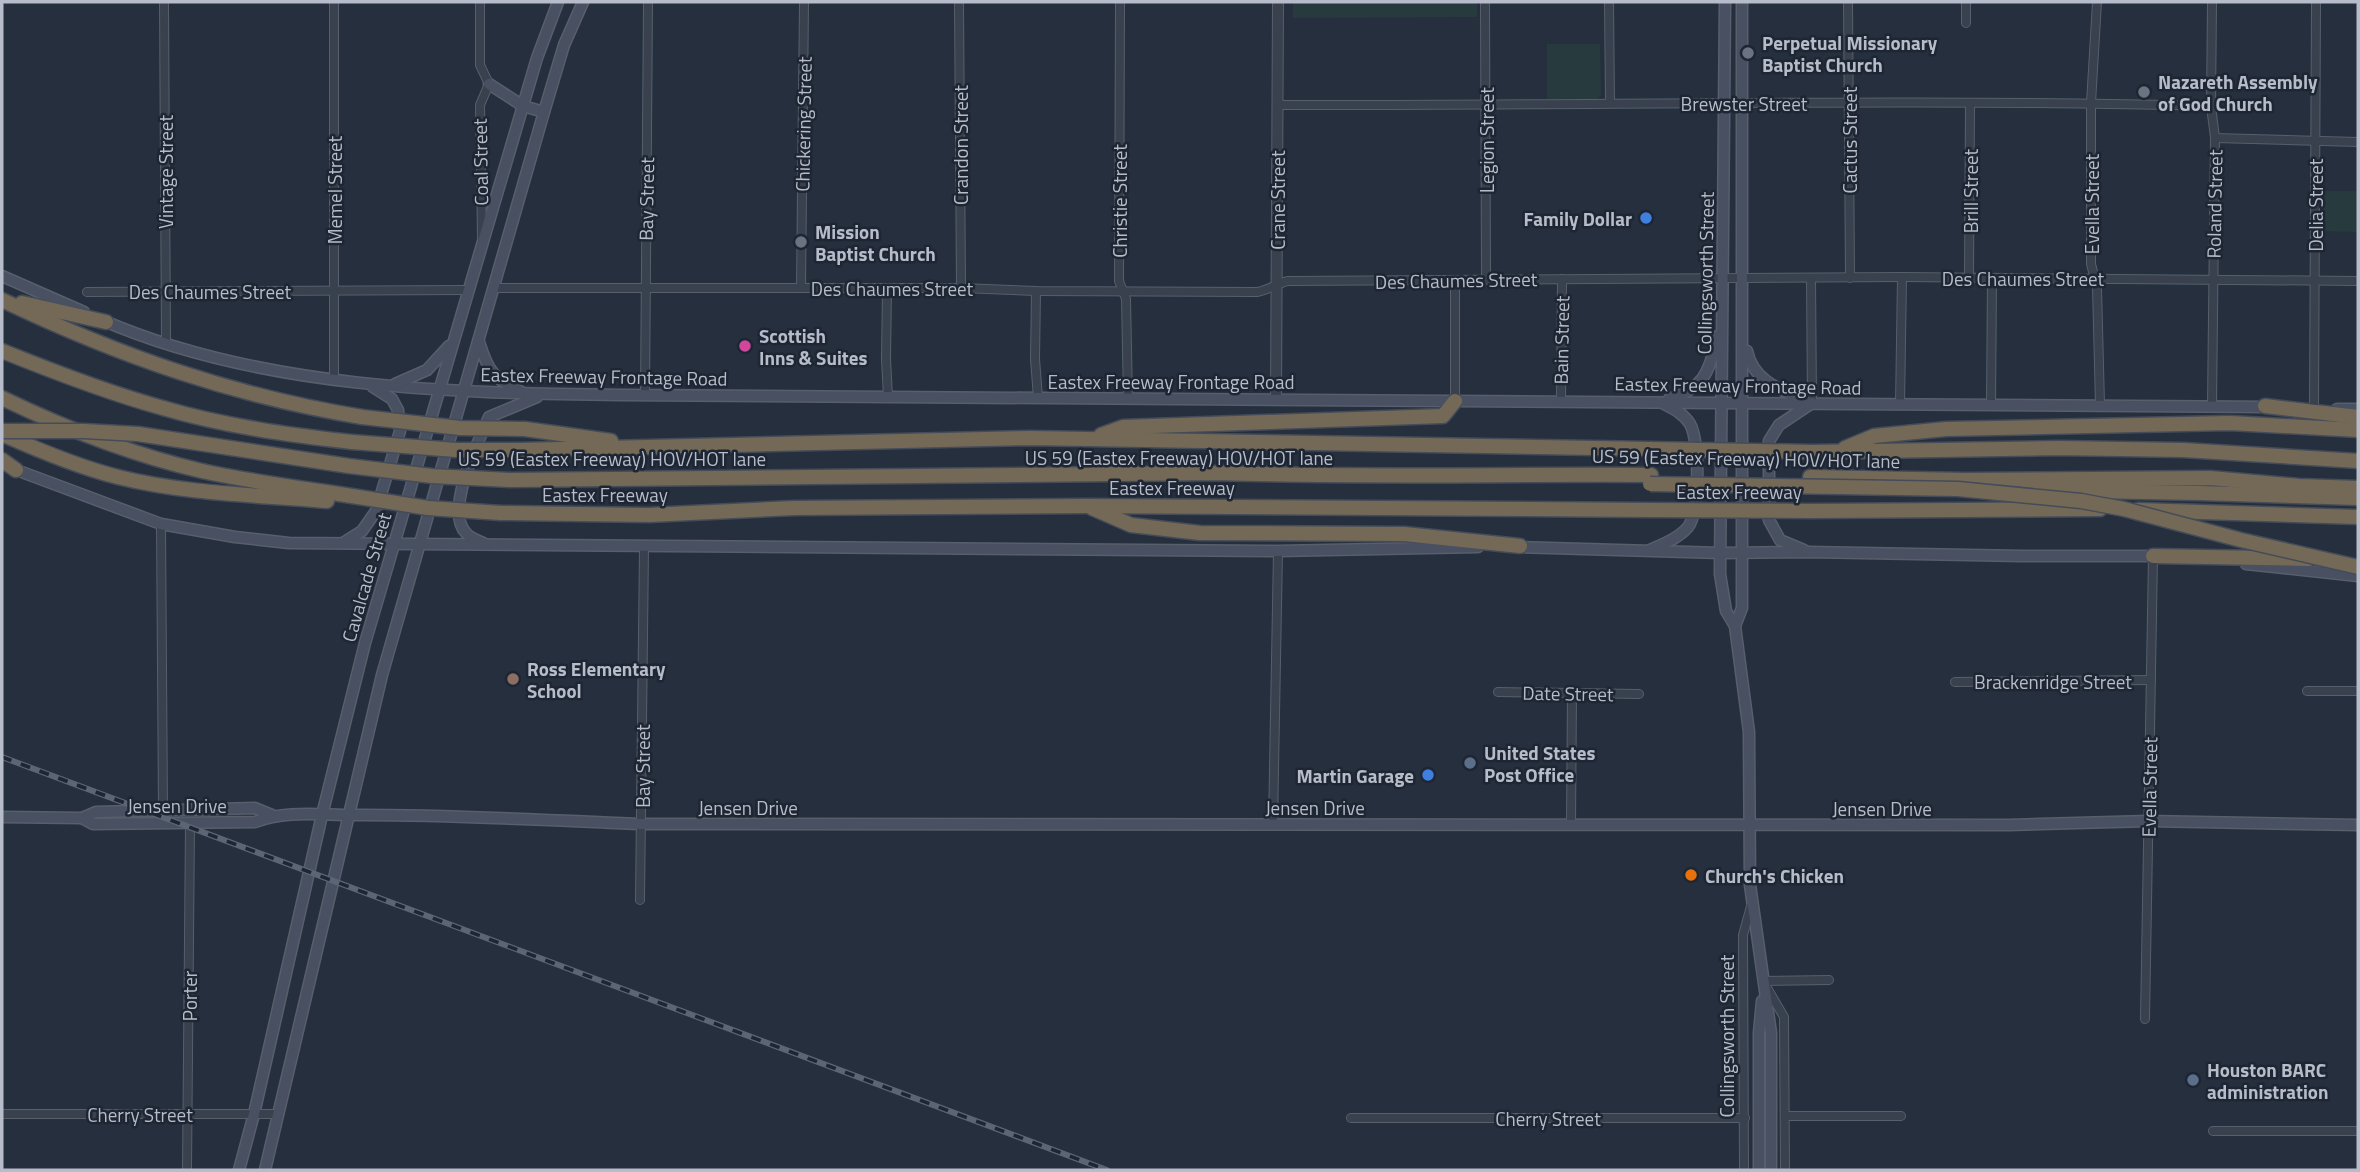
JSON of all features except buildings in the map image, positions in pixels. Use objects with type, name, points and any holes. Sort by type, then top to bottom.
[{"type":"highway","points":[[2,299],[106,322]]},
{"type":"highway","points":[[2,299],[117,351],[229,389],[288,404],[362,417],[460,428],[525,429],[654,446]]},
{"type":"highway","name":"Eastex Freeway","points":[[2,351],[164,409],[247,427],[352,442],[456,450],[1091,438],[1812,452],[2155,449],[2358,461]]},
{"type":"highway","name":"Eastex Freeway","points":[[2,398],[66,426],[161,460],[234,477],[337,498],[501,513],[649,515],[793,508],[1087,506],[1650,510],[2083,508],[2358,517]]},
{"type":"highway","points":[[1091,438],[1123,427],[1443,416],[1455,401]]},
{"type":"highway","points":[[2265,406],[2358,417]]},
{"type":"highway","points":[[1836,452],[1874,436],[1945,429],[2230,423],[2358,430]]},
{"type":"highway","name":"US 59 (Eastex Freeway) HOV/HOT lane","points":[[2,433],[84,431],[138,434],[363,468],[432,476],[510,480],[1220,473],[1329,477],[1464,474],[1650,480],[1810,477],[1965,480],[2210,478],[2299,486],[2358,485]]},
{"type":"highway","points":[[2,433],[46,454],[120,477],[199,491],[337,498]]},
{"type":"highway","points":[[2,463],[16,470]]},
{"type":"highway","name":"Eastex Freeway","points":[[1650,480],[2358,498]]},
{"type":"highway","points":[[1958,489],[2059,498],[2124,509],[2241,540],[2358,566]]},
{"type":"highway","points":[[1087,506],[1131,525],[1200,533],[1404,534],[1520,547]]},
{"type":"highway","points":[[2153,556],[2358,561]]},
{"type":"main road","name":"Cavalcade Street","points":[[239,1170],[359,669],[482,241],[537,58],[558,2]]},
{"type":"main road","points":[[265,1170],[382,675],[564,45],[583,2]]},
{"type":"main road","name":"Collingsworth Street","points":[[1725,2],[1720,574],[1726,611],[1735,626],[1749,732],[1752,903],[1771,1033],[1771,1170]]},
{"type":"main road","name":"Collingsworth Street","points":[[1735,626],[1742,608],[1742,2]]},
{"type":"main road","points":[[489,84],[523,106],[544,112]]},
{"type":"main road","name":"Eastex Freeway Frontage Road","points":[[2,276],[106,322],[166,342],[256,366],[368,384],[439,390],[526,394],[1660,401],[2358,409]]},
{"type":"main road","points":[[1660,401],[1684,394],[1703,381],[1709,370],[1722,316]]},
{"type":"main road","points":[[1742,326],[1749,361],[1759,375],[1774,387],[1812,403]]},
{"type":"main road","points":[[390,386],[427,370],[453,341]]},
{"type":"main road","points":[[478,342],[491,373],[501,382],[526,394]]},
{"type":"main road","points":[[341,545],[362,531],[376,511],[400,430],[398,410],[392,399],[368,384]]},
{"type":"main road","points":[[487,545],[465,532],[458,517],[472,452],[489,417],[543,394]]},
{"type":"main road","points":[[1648,551],[1688,528],[1696,499],[1692,428],[1678,411],[1660,401]]},
{"type":"main road","points":[[1809,552],[1780,540],[1769,520],[1769,440],[1779,425],[1812,403]]},
{"type":"main road","points":[[16,470],[161,523],[264,541],[341,545],[1278,551],[1520,547],[1721,553],[2153,556],[2358,576]]},
{"type":"main road","points":[[359,669],[382,675]]},
{"type":"main road","name":"Jensen Drive","points":[[2,817],[82,818],[96,813],[255,808],[272,815],[461,816],[641,824],[2009,825],[2148,821],[2358,825]]},
{"type":"main road","name":"Jensen Drive","points":[[82,818],[93,824],[255,822],[272,815]]},
{"type":"main road","name":"Collingsworth Street","points":[[1759,1170],[1759,1032],[1763,981]]},
{"type":"street","name":"Vintage Street","points":[[164,2],[166,342]]},
{"type":"street","name":"Memel Street","points":[[334,2],[334,379]]},
{"type":"street","points":[[480,2],[480,65],[489,84]]},
{"type":"street","name":"Bay Street","points":[[645,395],[648,2]]},
{"type":"street","name":"Chickering Street","points":[[801,288],[804,2]]},
{"type":"street","name":"Crandon Street","points":[[959,2],[961,288]]},
{"type":"street","name":"Christie Street","points":[[1119,2],[1119,281],[1126,299],[1128,398]]},
{"type":"street","name":"Crane Street","points":[[1276,399],[1278,2]]},
{"type":"street","name":"Legion Street","points":[[1485,2],[1486,279]]},
{"type":"street","points":[[1609,2],[1610,103]]},
{"type":"street","name":"Cactus Street","points":[[1848,2],[1850,278]]},
{"type":"street","points":[[1966,2],[1966,23]]},
{"type":"street","name":"Evella Street","points":[[2097,2],[2091,103],[2091,264],[2097,287],[2100,405]]},
{"type":"street","name":"Roland Street","points":[[2211,406],[2215,138],[2211,106],[2212,2]]},
{"type":"street","name":"Delia Street","points":[[2314,408],[2316,2]]},
{"type":"street","name":"Coal Street","points":[[482,241],[480,105],[489,84]]},
{"type":"street","name":"Brill Street","points":[[1969,278],[1970,103]]},
{"type":"street","name":"Brewster Street","points":[[1277,105],[2091,103],[2211,106]]},
{"type":"street","points":[[2215,138],[2358,142]]},
{"type":"street","name":"Des Chaumes Street","points":[[494,288],[961,288],[1257,292],[1288,281],[1486,279],[1902,277],[2358,281]]},
{"type":"street","points":[[1900,405],[1902,277]]},
{"type":"street","points":[[1811,278],[1812,403]]},
{"type":"street","name":"Bain Street","points":[[1561,401],[1562,279]]},
{"type":"street","points":[[1992,279],[1992,405]]},
{"type":"street","points":[[1455,280],[1455,401]]},
{"type":"street","points":[[887,289],[888,397]]},
{"type":"street","name":"Des Chaumes Street","points":[[87,292],[468,290]]},
{"type":"street","points":[[1036,291],[1035,359],[1038,398]]},
{"type":"street","points":[[161,523],[163,811]]},
{"type":"street","name":"Bay Street","points":[[640,900],[644,547]]},
{"type":"street","points":[[1273,824],[1278,551]]},
{"type":"street","name":"Evella Street","points":[[2145,1019],[2153,556]]},
{"type":"street","name":"Brackenridge Street","points":[[1955,682],[2151,680]]},
{"type":"street","points":[[2307,691],[2358,691]]},
{"type":"street","name":"Date Street","points":[[1498,692],[1639,694]]},
{"type":"street","points":[[1571,825],[1572,693]]},
{"type":"street","name":"Porter","points":[[187,1170],[190,823]]},
{"type":"street","name":"Collingsworth Street","points":[[1744,1170],[1743,934],[1752,903]]},
{"type":"street","points":[[1763,981],[1829,980]]},
{"type":"street","name":"Collingsworth Street","points":[[1763,981],[1784,1017],[1785,1170]]},
{"type":"street","name":"Cherry Street","points":[[2,1114],[279,1114]]},
{"type":"street","points":[[1785,1116],[1901,1116]]},
{"type":"street","name":"Cherry Street","points":[[1351,1118],[1745,1118]]},
{"type":"street","points":[[2213,1130],[2358,1131]]},
{"type":"green space","points":[[1293,2],[1477,2],[1477,17],[1293,18]]},
{"type":"green space","points":[[1547,44],[1600,44],[1601,95],[1596,100],[1547,99]]},
{"type":"green space","points":[[2322,191],[2358,191],[2358,232],[2322,231]]},
{"type":"railway","points":[[2,757],[1107,1170]]},
{"type":"place","name":"Perpetual Missionary Baptist Church","points":[[1748,53]]},
{"type":"place","name":"Nazareth Assembly of God Church","points":[[2144,92]]},
{"type":"place","name":"Family Dollar","points":[[1646,218]]},
{"type":"place","name":"Mission Baptist Church","points":[[801,242]]},
{"type":"place","name":"Scottish Inns & Suites","points":[[745,346]]},
{"type":"place","name":"Ross Elementary School","points":[[513,679]]},
{"type":"place","name":"United States Post Office","points":[[1470,763]]},
{"type":"place","name":"Martin Garage","points":[[1428,775]]},
{"type":"place","name":"Church's Chicken","points":[[1691,875]]},
{"type":"place","name":"Houston BARC administration","points":[[2193,1080]]}]
